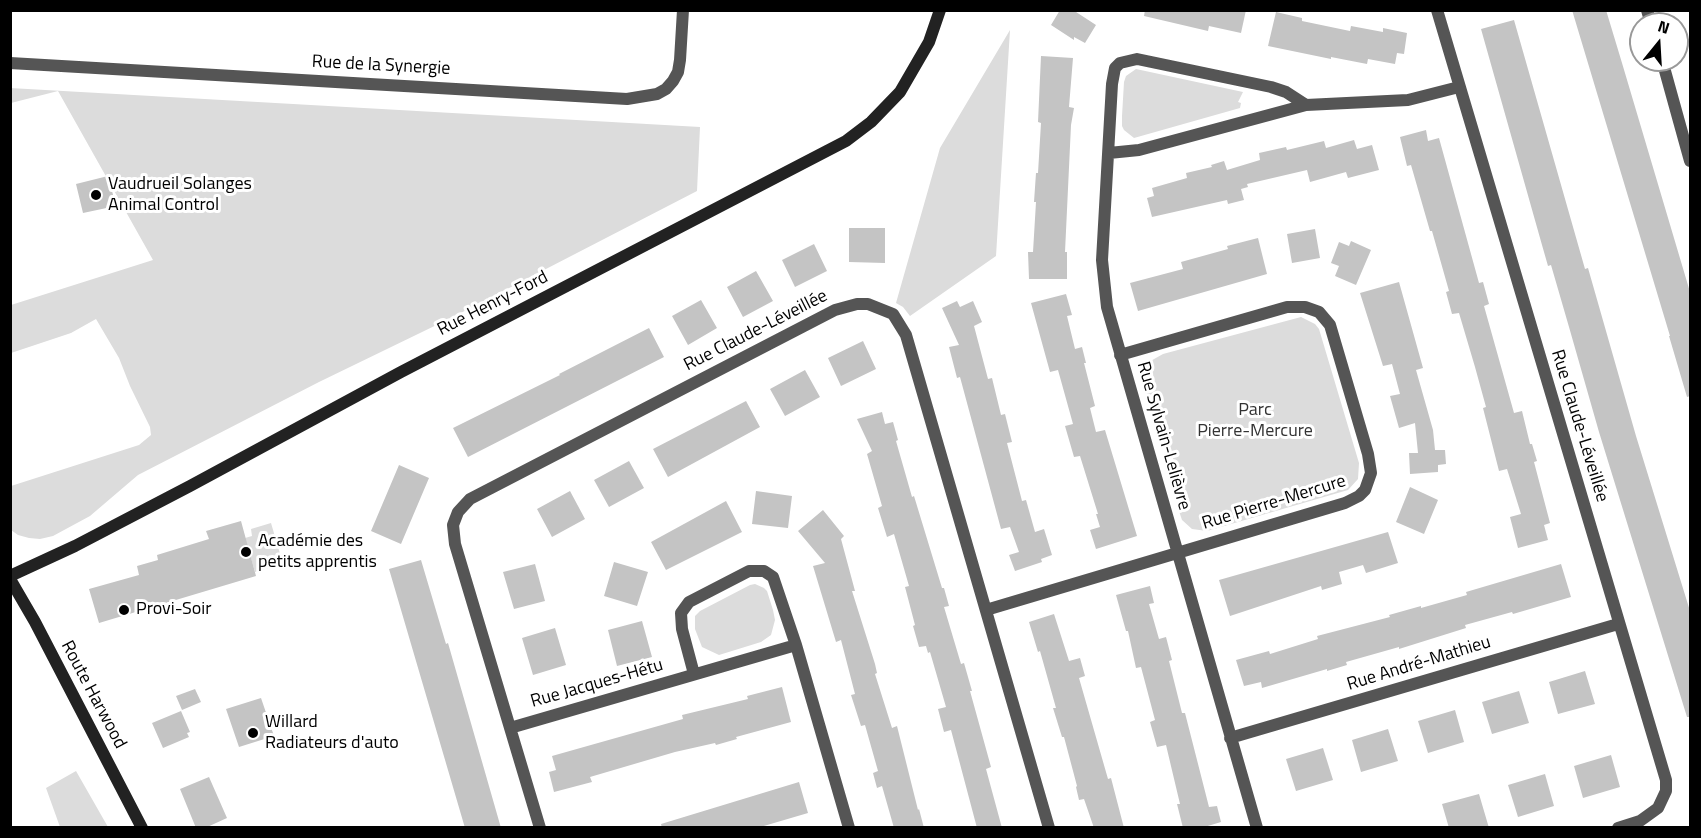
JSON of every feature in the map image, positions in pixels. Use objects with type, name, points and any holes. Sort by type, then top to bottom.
[{"type":"street","name":"Rue de la Synergie","points":[[10,63],[627,99],[657,94],[666,89],[678,72],[682,10]]},
{"type":"street","name":"Rue Henry-Ford","points":[[10,578],[171,496],[421,362],[846,141],[871,122],[900,92],[926,48],[940,10]]},
{"type":"street","name":"Rue Claude-Léveillée","points":[[1437,10],[1666,780],[1664,799],[1652,814],[1640,821],[1618,828]]},
{"type":"street","name":"Rue Sylvain-Lelièvre","points":[[1257,828],[1107,307],[1102,260],[1113,75],[1120,63],[1127,60],[1148,60],[1271,87],[1286,92],[1306,105]]},
{"type":"street","points":[[1665,72],[1690,161]]},
{"type":"street","points":[[1109,153],[1139,150],[1306,105],[1408,100],[1459,87]]},
{"type":"street","name":"Rue Claude-Léveillée","points":[[540,828],[453,534],[454,518],[470,499],[493,487],[846,306],[868,303],[886,310],[900,322],[906,334],[1049,828]]},
{"type":"street","name":"Rue Pierre-Mercure","points":[[986,610],[1345,503],[1365,490],[1369,482],[1371,464],[1330,325],[1325,317],[1313,309],[1296,306],[1120,355]]},
{"type":"street","points":[[694,674],[682,629],[681,613],[689,602],[750,571],[764,571],[773,576],[796,645],[849,828]]},
{"type":"street","name":"Route Harwood","points":[[10,578],[142,828]]},
{"type":"street","name":"Rue André-Mathieu","points":[[1230,738],[1618,624]]},
{"type":"street","name":"Rue Jacques-Hétu","points":[[510,728],[796,645]]},
{"type":"green space","points":[[1010,30],[996,256],[910,316],[903,307],[896,303],[940,148]]},
{"type":"green space","points":[[1136,69],[1243,92],[1238,102],[1241,103],[1240,108],[1134,138],[1124,130],[1122,116],[1124,82],[1126,76]]},
{"type":"green space","points":[[10,88],[700,127],[697,191],[453,317],[319,382],[138,475],[90,516],[53,536],[40,539],[29,538],[11,530],[11,486],[139,445],[151,435],[150,427],[119,358],[96,319],[71,333],[11,353],[11,305],[153,260],[58,91],[11,103]]},
{"type":"green space","name":"Parc Pierre-Mercure","points":[[1301,317],[1315,324],[1319,329],[1359,463],[1358,479],[1348,490],[1207,531],[1192,529],[1182,520],[1178,508],[1180,484],[1161,414],[1143,388],[1141,378],[1143,370],[1147,363],[1163,354]]},
{"type":"green space","points":[[271,523],[283,564],[255,572],[245,538],[252,536],[251,529]]},
{"type":"green space","points":[[755,584],[767,591],[773,610],[775,620],[771,635],[761,642],[719,655],[702,647],[695,629],[695,616],[700,611]]},
{"type":"green space","points":[[76,771],[108,827],[60,827],[46,788]]},
{"type":"building","points":[[1060,10],[1073,10],[1096,25],[1085,43],[1074,37],[1074,40],[1051,25]]},
{"type":"building","points":[[1145,10],[1246,10],[1241,33],[1209,26],[1208,31],[1144,16]]},
{"type":"building","points":[[1572,10],[1606,10],[1622,63],[1690,292],[1690,396],[1687,397],[1670,336]]},
{"type":"building","points":[[1276,12],[1302,18],[1302,21],[1350,31],[1351,26],[1383,32],[1383,28],[1407,33],[1404,54],[1397,53],[1395,64],[1368,59],[1367,64],[1268,46]]},
{"type":"building","points":[[1514,20],[1585,269],[1588,268],[1636,436],[1690,611],[1690,717],[1687,717],[1599,432],[1551,265],[1548,266],[1481,29]]},
{"type":"building","points":[[1041,56],[1073,58],[1069,107],[1074,108],[1071,125],[1065,252],[1067,252],[1067,279],[1029,279],[1028,252],[1033,252],[1036,202],[1034,202],[1041,123],[1038,122]]},
{"type":"building","points":[[1426,130],[1428,141],[1439,138],[1479,283],[1483,282],[1489,304],[1484,306],[1514,413],[1522,411],[1530,444],[1532,444],[1537,461],[1534,462],[1550,523],[1544,525],[1548,540],[1518,548],[1510,517],[1521,514],[1507,469],[1499,471],[1483,408],[1486,407],[1459,313],[1452,314],[1446,292],[1449,291],[1432,231],[1430,231],[1411,165],[1407,166],[1400,137]]},
{"type":"building","points":[[1354,140],[1357,149],[1372,145],[1379,170],[1348,178],[1346,172],[1310,182],[1307,170],[1247,184],[1248,187],[1241,189],[1244,200],[1228,204],[1227,200],[1152,217],[1147,198],[1154,196],[1152,188],[1187,178],[1186,173],[1212,167],[1211,165],[1224,161],[1227,170],[1260,160],[1259,153],[1286,147],[1287,150],[1324,141],[1326,148]]},
{"type":"building","name":"Vaudrueil Solanges Animal Control","points":[[108,176],[116,206],[83,213],[76,184]]},
{"type":"building","points":[[849,228],[885,228],[885,263],[849,262]]},
{"type":"building","points":[[1315,229],[1320,258],[1292,263],[1287,234]]},
{"type":"building","points":[[1258,238],[1267,274],[1138,311],[1130,283],[1183,269],[1181,262]]},
{"type":"building","points":[[1351,241],[1371,250],[1356,285],[1335,276],[1339,266],[1331,263],[1339,242],[1349,246]]},
{"type":"building","points":[[814,244],[827,271],[795,287],[782,260]]},
{"type":"building","points":[[756,271],[773,301],[743,317],[727,287]]},
{"type":"building","points":[[1399,282],[1423,368],[1416,370],[1433,430],[1435,450],[1445,450],[1446,464],[1438,465],[1438,472],[1410,474],[1409,453],[1418,453],[1415,423],[1399,428],[1390,396],[1400,394],[1392,364],[1383,366],[1360,293]]},
{"type":"building","points":[[1066,294],[1072,315],[1067,316],[1075,349],[1082,347],[1086,363],[1084,363],[1095,406],[1090,408],[1096,432],[1105,430],[1137,536],[1096,549],[1090,530],[1100,527],[1096,514],[1098,514],[1080,456],[1074,457],[1065,426],[1073,424],[1058,370],[1050,372],[1031,303]]},
{"type":"building","points":[[701,300],[717,328],[688,345],[672,316]]},
{"type":"building","points":[[957,301],[960,307],[973,301],[982,322],[974,326],[988,379],[992,378],[1001,415],[1005,414],[1012,442],[1007,443],[1022,501],[1026,500],[1035,532],[1044,529],[1052,555],[1041,559],[1042,562],[1015,571],[1009,555],[1019,552],[1010,527],[1001,529],[960,377],[957,378],[949,347],[959,345],[942,308]]},
{"type":"building","points":[[649,328],[664,357],[468,457],[453,428]]},
{"type":"building","points":[[863,341],[876,369],[841,386],[828,358]]},
{"type":"building","points":[[805,370],[820,397],[785,416],[770,389]]},
{"type":"building","points":[[746,401],[760,427],[668,477],[653,449]]},
{"type":"building","points":[[882,412],[885,424],[893,422],[912,497],[914,496],[942,588],[944,588],[949,606],[944,607],[961,664],[964,663],[972,691],[970,691],[991,767],[986,769],[1002,828],[977,828],[951,730],[944,732],[938,709],[946,707],[930,652],[928,653],[926,646],[919,647],[913,626],[915,625],[905,587],[909,586],[894,534],[887,537],[878,508],[882,506],[867,454],[872,451],[857,419]]},
{"type":"building","points":[[629,461],[644,488],[609,507],[594,480]]},
{"type":"building","points":[[399,465],[429,478],[401,544],[371,531]]},
{"type":"building","points":[[1410,487],[1438,500],[1424,534],[1396,522]]},
{"type":"building","points":[[570,491],[585,519],[552,537],[537,509]]},
{"type":"building","points":[[756,491],[792,496],[788,528],[752,524]]},
{"type":"building","points":[[726,501],[742,532],[666,570],[651,542]]},
{"type":"building","points":[[823,510],[844,536],[841,539],[855,591],[852,591],[892,728],[897,726],[924,828],[894,828],[882,786],[877,788],[873,773],[878,771],[865,725],[861,726],[851,695],[855,694],[841,640],[836,642],[813,566],[825,563],[798,531]]},
{"type":"building","points":[[241,521],[256,576],[99,623],[89,589],[139,575],[137,566],[158,560],[157,555],[209,539],[206,531]]},
{"type":"building","points":[[1388,532],[1398,563],[1366,573],[1363,565],[1339,572],[1342,584],[1322,590],[1321,586],[1230,616],[1219,580]]},
{"type":"building","points":[[421,560],[446,644],[448,643],[501,828],[465,828],[389,569]]},
{"type":"building","points":[[614,562],[648,572],[637,606],[604,596]]},
{"type":"building","points":[[535,564],[545,601],[514,609],[503,572]]},
{"type":"building","points":[[1561,564],[1571,597],[1465,625],[1466,628],[1399,649],[1399,647],[1346,662],[1347,665],[1327,671],[1327,669],[1262,688],[1261,682],[1244,686],[1236,660],[1269,651],[1270,654],[1318,639],[1317,636],[1467,595],[1466,592]]},
{"type":"building","points":[[1150,586],[1154,603],[1149,604],[1159,639],[1166,637],[1172,660],[1169,661],[1182,713],[1185,713],[1209,807],[1217,806],[1221,822],[1201,828],[1183,828],[1177,804],[1180,804],[1166,745],[1157,747],[1150,722],[1155,720],[1141,667],[1136,668],[1128,631],[1126,631],[1116,595]]},
{"type":"building","points":[[1054,614],[1069,661],[1080,658],[1085,676],[1079,678],[1108,779],[1111,778],[1124,828],[1094,828],[1084,799],[1079,800],[1064,737],[1062,737],[1053,708],[1056,708],[1040,651],[1038,652],[1029,622]]},
{"type":"building","points":[[642,621],[652,657],[617,666],[608,630]]},
{"type":"building","points":[[555,628],[566,665],[533,675],[522,638]]},
{"type":"building","points":[[1585,671],[1595,704],[1558,714],[1549,682]]},
{"type":"building","points":[[782,687],[791,722],[716,745],[715,743],[675,752],[590,777],[592,782],[554,792],[549,772],[556,770],[552,756],[683,719],[682,715],[748,699],[747,696]]},
{"type":"building","points":[[195,689],[201,702],[182,710],[176,696]]},
{"type":"building","points":[[1519,691],[1529,723],[1492,734],[1482,702]]},
{"type":"building","points":[[261,698],[274,736],[239,747],[226,709]]},
{"type":"building","points":[[1455,710],[1464,742],[1428,753],[1418,721]]},
{"type":"building","points":[[181,711],[190,732],[187,733],[189,737],[163,748],[152,723]]},
{"type":"building","points":[[1388,729],[1398,761],[1361,772],[1352,740]]},
{"type":"building","points":[[1323,748],[1333,780],[1296,791],[1286,759]]},
{"type":"building","points":[[1611,755],[1620,787],[1583,798],[1574,766]]},
{"type":"building","points":[[1545,774],[1554,806],[1518,817],[1508,785]]},
{"type":"building","points":[[209,777],[227,818],[205,828],[196,828],[180,789]]},
{"type":"building","points":[[799,782],[808,813],[757,828],[662,828],[661,824]]},
{"type":"building","points":[[1479,794],[1489,828],[1449,828],[1442,804]]},
{"type":"place","name":"Vaudrueil Solanges Animal Control","points":[[96,195]]},
{"type":"place","name":"Académie des petits apprentis","points":[[246,552]]},
{"type":"place","name":"Provi-Soir","points":[[124,610]]},
{"type":"place","name":"Willard Radiateurs d'auto","points":[[253,733]]}]
